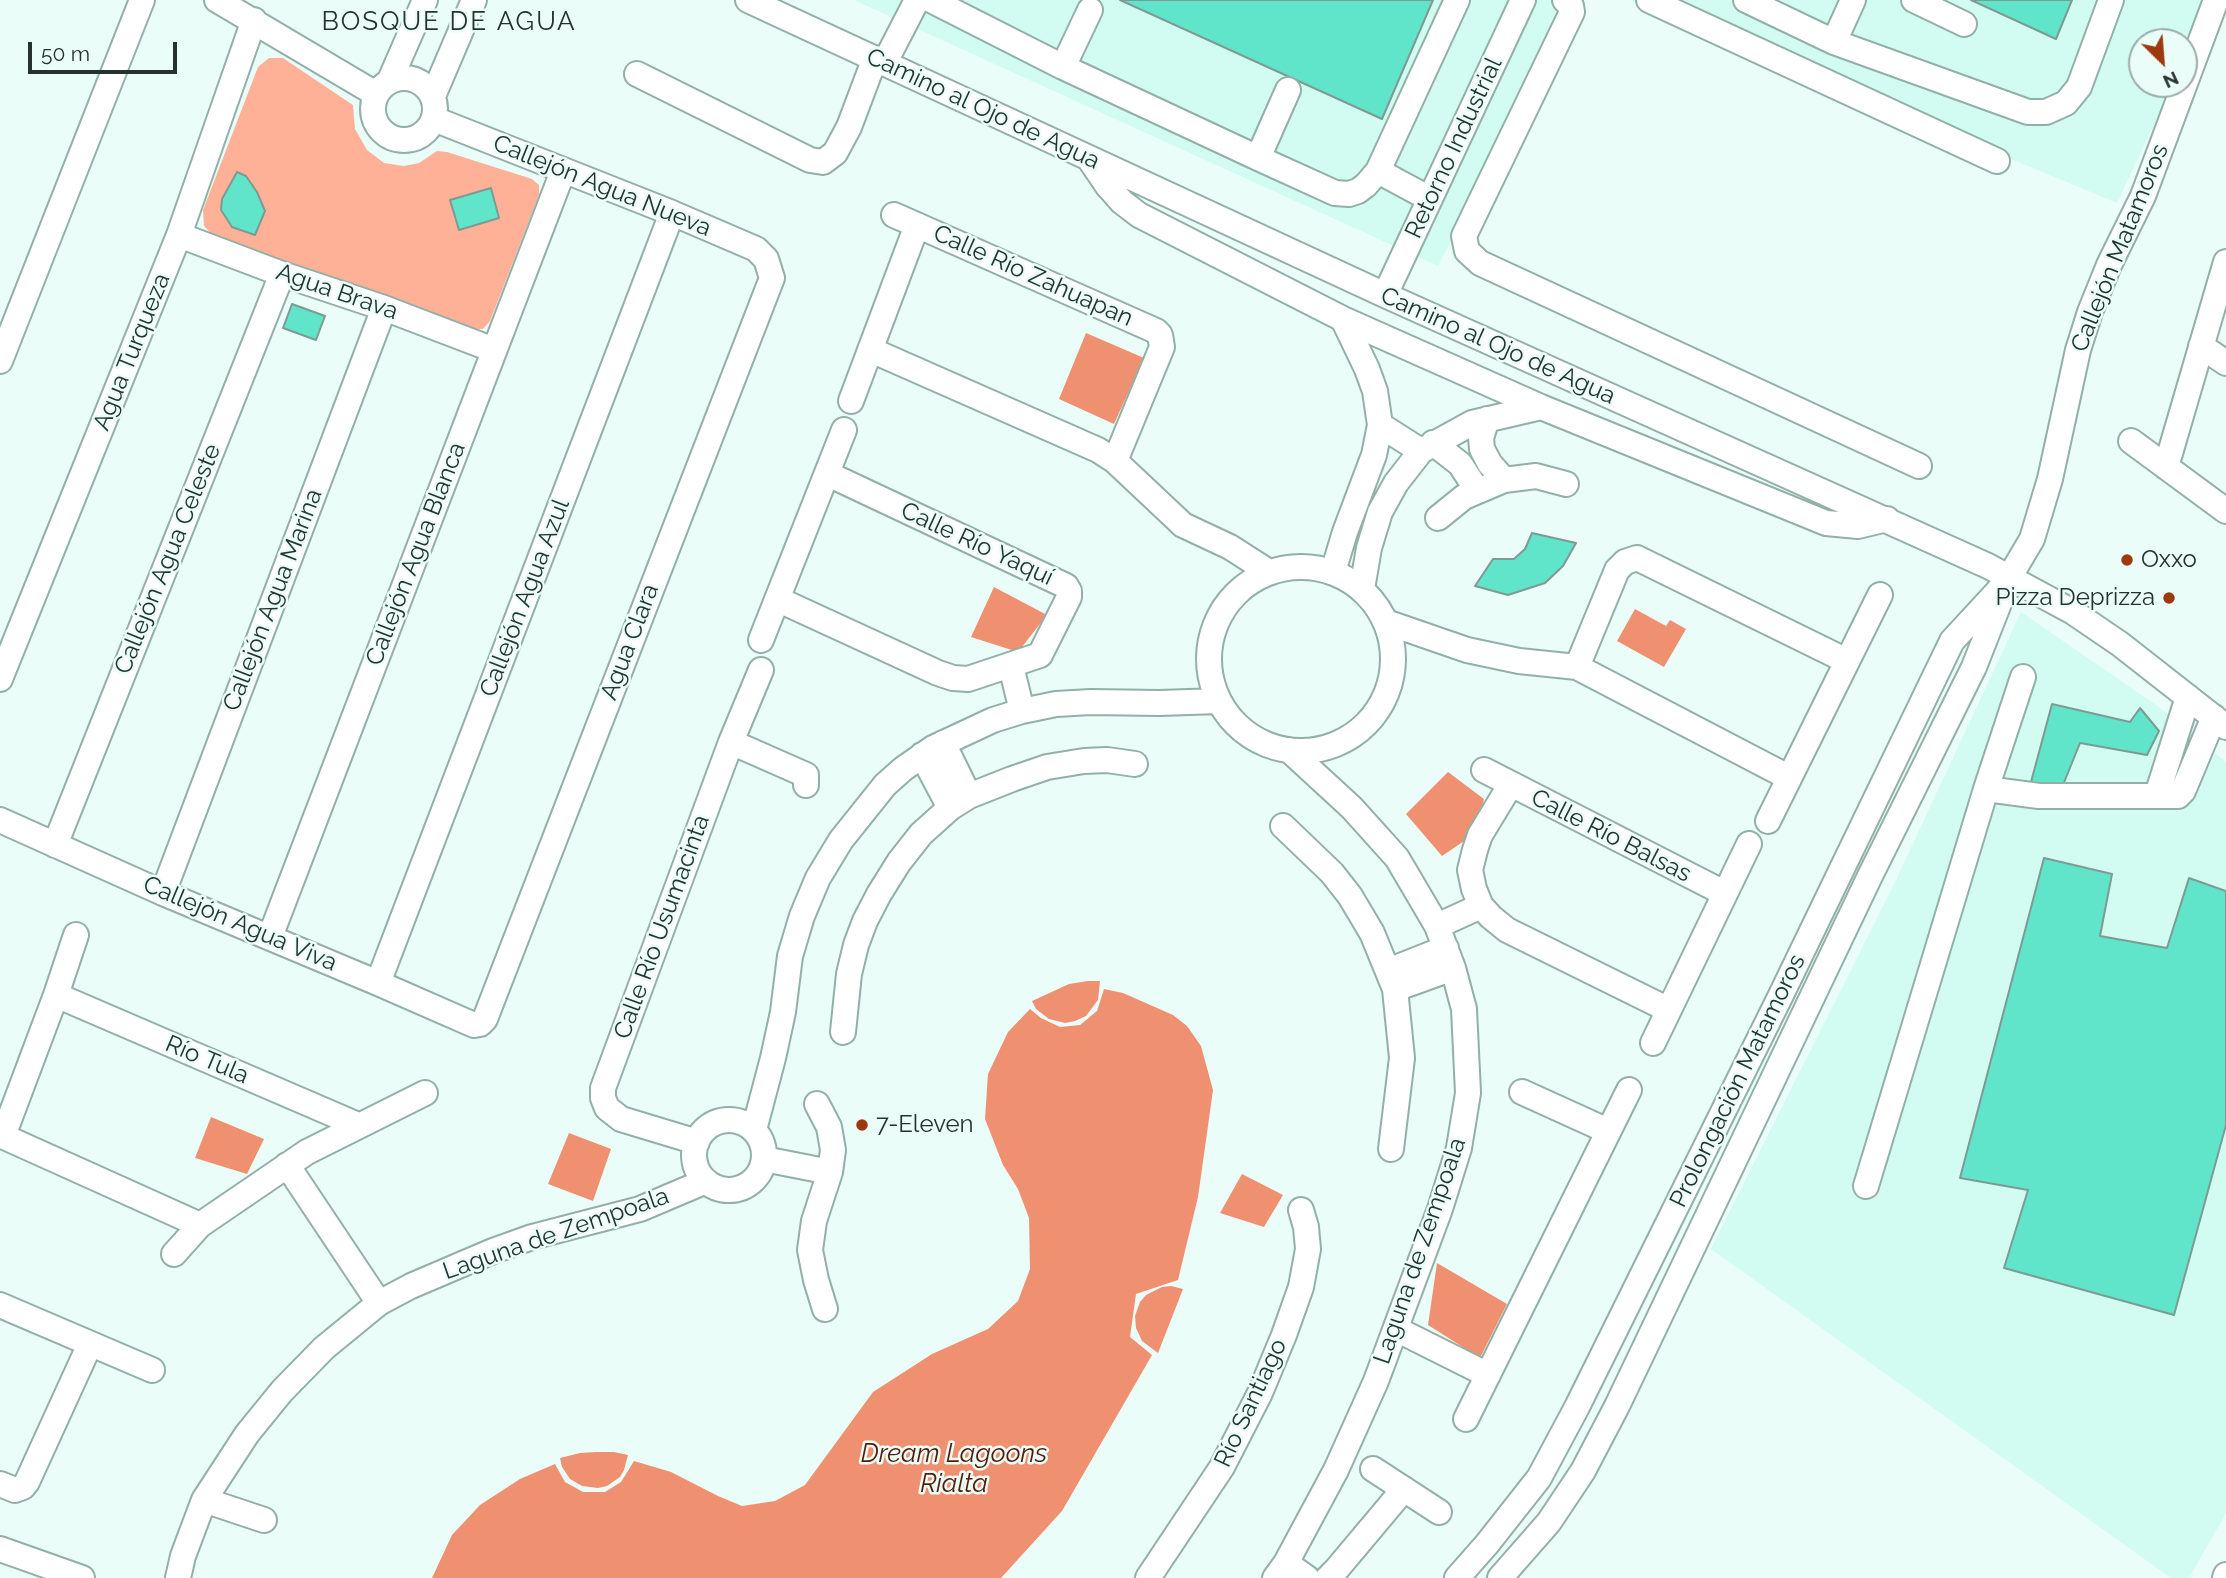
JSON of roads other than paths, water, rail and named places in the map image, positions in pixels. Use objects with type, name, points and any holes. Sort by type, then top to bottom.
[{"type":"street","points":[[0,360],[142,0]]},
{"type":"street","points":[[217,0],[383,87],[410,78],[428,88],[433,107]]},
{"type":"street","points":[[425,0],[373,104],[376,124],[392,138],[402,141],[422,135],[429,128],[433,107],[474,0]]},
{"type":"street","name":"Camino al Ojo de Agua","points":[[748,0],[1385,295],[1988,566],[2073,612],[2120,644],[2220,722]]},
{"type":"street","points":[[637,74],[810,160],[824,162],[835,153],[880,60],[917,0]]},
{"type":"street","points":[[931,0],[1063,67],[1258,158],[1335,193],[1349,194],[1358,191],[1378,171],[1457,0]]},
{"type":"street","name":"Retorno Industrial","points":[[1385,295],[1524,0]]},
{"type":"street","points":[[1565,0],[1571,6],[1572,12],[1464,236],[1467,251],[1480,263],[1919,466]]},
{"type":"street","points":[[1649,0],[1997,161]]},
{"type":"street","points":[[1746,0],[1834,42],[2028,112],[2046,111],[2066,103],[2079,87],[2111,0]]},
{"type":"street","points":[[1834,42],[1853,0]]},
{"type":"street","points":[[1914,0],[1964,24]]},
{"type":"street","name":"Callejón Matamoros","points":[[2010,578],[2032,539],[2050,479],[2078,350],[2090,312],[2109,265],[2143,196],[2216,0]]},
{"type":"street","points":[[1063,67],[1090,10]]},
{"type":"street","name":"Agua Turqueza","points":[[0,679],[179,235],[254,20]]},
{"type":"street","points":[[1258,158],[1288,89]]},
{"type":"street","name":"Callejón Agua Nueva","points":[[433,107],[564,172],[757,249],[766,259]]},
{"type":"street","points":[[1089,159],[1122,202],[1139,215],[1343,319],[1541,407],[1826,523],[1858,526],[1887,519]]},
{"type":"street","points":[[1378,171],[1430,199]]},
{"type":"street","name":"Callejón Agua Blanca","points":[[270,937],[564,172]]},
{"type":"street","name":"Callejón Agua Azul","points":[[378,983],[672,213]]},
{"type":"street","name":"Calle Río Zahuapan","points":[[851,401],[871,350],[906,220],[1160,335],[1162,347],[1115,461]]},
{"type":"street","name":"Agua Brava","points":[[179,235],[494,350]]},
{"type":"street","name":"Agua Clara","points":[[480,1024],[490,1006],[772,278],[766,259]]},
{"type":"street","points":[[2166,467],[2226,262]]},
{"type":"street","name":"Callejón Agua Celeste","points":[[55,845],[282,274]]},
{"type":"street","name":"Callejón Agua Marina","points":[[163,893],[384,308]]},
{"type":"street","points":[[1333,572],[1374,455],[1380,425],[1375,391],[1343,319]]},
{"type":"street","points":[[2202,346],[2226,363]]},
{"type":"street","points":[[871,350],[1098,450],[1115,461],[1183,524],[1230,547],[1269,572]]},
{"type":"street","points":[[1362,589],[1369,548],[1380,512],[1396,483],[1427,447],[1462,428],[1487,419],[1541,407]]},
{"type":"street","points":[[1487,419],[1481,438],[1482,449],[1490,464],[1504,480]]},
{"type":"street","points":[[1380,425],[1460,464],[1476,490]]},
{"type":"street","points":[[761,640],[844,430]]},
{"type":"street","points":[[2131,441],[2226,511]]},
{"type":"street","name":"Calle Río Yaquí","points":[[778,599],[953,678],[968,679],[1040,655],[1069,597],[1068,588],[828,474]]},
{"type":"street","points":[[1438,518],[1456,502],[1476,490],[1504,480],[1536,475],[1566,484]]},
{"type":"street","points":[[1577,667],[1617,570],[1625,562],[1637,558],[1847,661]]},
{"type":"street","points":[[1301,566],[1333,572],[1362,589],[1376,604],[1386,622],[1393,648],[1392,676],[1382,702],[1366,724],[1343,740],[1317,749],[1289,750],[1261,742],[1236,724],[1219,701],[1209,671],[1210,640],[1222,611],[1242,587],[1269,572],[1301,566]]},
{"type":"street","points":[[1500,1578],[1549,1522],[1583,1471],[1617,1406],[1870,876],[1974,667],[2010,578]]},
{"type":"street","name":"Prolongación Matamoros","points":[[1457,1578],[1539,1478],[1577,1407],[1794,968],[1952,641],[2010,578]]},
{"type":"street","points":[[1768,821],[1880,595]]},
{"type":"street","points":[[1386,622],[1467,650],[1520,661],[1577,667],[1788,777]]},
{"type":"street","points":[[1011,666],[1022,711]]},
{"type":"street","points":[[761,670],[731,742],[806,775],[806,785]]},
{"type":"street","points":[[1866,1186],[1986,789],[2023,677]]},
{"type":"street","points":[[2157,795],[2188,697]]},
{"type":"street","points":[[754,1130],[780,1024],[790,956],[802,916],[818,878],[841,840],[886,785],[922,755],[943,743],[993,720],[1022,711],[1056,704],[1091,702],[1219,701]]},
{"type":"street","points":[[1986,789],[2039,796],[2178,796],[2220,722]]},
{"type":"street","name":"Calle Río Usumacinta","points":[[697,1142],[621,1119],[607,1108],[602,1093],[731,742]]},
{"type":"street","points":[[943,743],[959,802]]},
{"type":"street","name":"Laguna de Zempoala","points":[[1280,1570],[1354,1432],[1396,1329],[1440,1209],[1458,1148],[1468,1093],[1464,1009],[1445,947],[1397,858],[1352,808],[1289,750]]},
{"type":"street","points":[[922,755],[959,802]]},
{"type":"street","points":[[843,1032],[849,974],[865,920],[878,894],[921,834],[959,802],[1047,767],[1084,761],[1135,764]]},
{"type":"street","points":[[1484,770],[1511,784]]},
{"type":"street","name":"Calle Río Balsas","points":[[1669,1010],[1507,930],[1491,917],[1481,906],[1470,870],[1480,835],[1511,784],[1724,893]]},
{"type":"street","name":"Callejón Agua Viva","points":[[0,820],[163,893],[474,1025],[480,1024]]},
{"type":"street","points":[[1283,826],[1332,873],[1350,896],[1372,933],[1392,980],[1402,1058],[1391,1149]]},
{"type":"street","points":[[1653,1043],[1749,844]]},
{"type":"street","points":[[1392,980],[1445,947],[1481,906]]},
{"type":"street","points":[[76,935],[56,995],[1,1136],[200,1225]]},
{"type":"street","name":"Río Tula","points":[[56,995],[358,1125]]},
{"type":"street","points":[[1466,1419],[1629,1090]]},
{"type":"street","points":[[1522,1092],[1608,1131]]},
{"type":"street","points":[[174,1254],[200,1225],[287,1165],[358,1125],[425,1093]]},
{"type":"street","points":[[817,1104],[824,1115],[833,1150],[830,1172],[814,1221],[810,1250],[825,1309]]},
{"type":"street","points":[[727,1120],[746,1124],[754,1130],[760,1138],[764,1159],[755,1179],[736,1189],[715,1187],[706,1181],[695,1163],[697,1142],[709,1127],[727,1120]]},
{"type":"street","points":[[764,1159],[830,1172]]},
{"type":"street","points":[[287,1165],[379,1303]]},
{"type":"street","name":"Laguna de Zempoala","points":[[178,1578],[183,1556],[204,1500],[247,1434],[282,1391],[324,1348],[379,1303],[411,1286],[493,1251],[532,1237],[640,1209],[706,1181]]},
{"type":"street","name":"Río Santiago","points":[[1148,1578],[1222,1466],[1260,1393],[1284,1335],[1301,1287],[1308,1249],[1306,1227],[1300,1210]]},
{"type":"street","points":[[0,1305],[152,1370]]},
{"type":"street","points":[[1396,1329],[1488,1375]]},
{"type":"street","points":[[0,1484],[15,1490],[27,1482],[90,1345]]},
{"type":"street","points":[[1373,1469],[1439,1512]]},
{"type":"street","points":[[1328,1578],[1404,1489]]},
{"type":"street","points":[[204,1500],[264,1520]]},
{"type":"street","points":[[0,1549],[51,1573],[82,1578]]},
{"type":"street","points":[[1280,1570],[1307,1578]]},
{"type":"water","points":[[1086,333],[1144,358],[1114,424],[1059,399]]},
{"type":"water","points":[[994,587],[1047,615],[1018,652],[971,637]]},
{"type":"water","points":[[1635,609],[1666,626],[1670,620],[1686,629],[1664,667],[1617,641]]},
{"type":"water","points":[[1448,772],[1484,799],[1476,833],[1442,856],[1406,814]]},
{"type":"water","points":[[1100,981],[1098,1000],[1086,1016],[1075,1021],[1065,1023],[1049,1019],[1036,1009],[1032,1001],[1069,984]]},
{"type":"water","name":"Dream Lagoons Rialta","points":[[1104,989],[1123,993],[1173,1015],[1187,1026],[1201,1046],[1213,1090],[1198,1197],[1178,1280],[1136,1294],[1130,1337],[1152,1355],[1062,1511],[1001,1578],[432,1578],[452,1535],[480,1505],[520,1479],[555,1464],[565,1482],[583,1492],[605,1492],[621,1482],[634,1461],[671,1472],[742,1506],[775,1501],[805,1485],[873,1392],[932,1354],[988,1329],[1018,1301],[1030,1269],[1029,1218],[1018,1189],[1003,1165],[985,1119],[988,1074],[1008,1032],[1030,1009],[1060,1027],[1080,1025],[1097,1011]]},
{"type":"water","points":[[211,1117],[264,1139],[247,1174],[195,1158]]},
{"type":"water","points":[[569,1133],[611,1149],[593,1201],[548,1184]]},
{"type":"water","points":[[1242,1174],[1283,1195],[1264,1227],[1220,1213]]},
{"type":"water","points":[[1437,1263],[1507,1304],[1480,1358],[1428,1325]]},
{"type":"water","points":[[1162,1287],[1183,1289],[1158,1353],[1142,1341],[1136,1328],[1135,1316],[1146,1295]]},
{"type":"water","points":[[596,1452],[628,1455],[620,1477],[607,1486],[598,1488],[582,1486],[570,1479],[560,1458]]},
{"type":"place","name":"Oxxo","points":[[2127,560]]},
{"type":"place","name":"Pizza Deprizza","points":[[2169,598]]},
{"type":"place","name":"7-Eleven","points":[[862,1125]]},
{"type":"district","name":"BOSQUE DE AGUA","points":[[449,22]]}]
